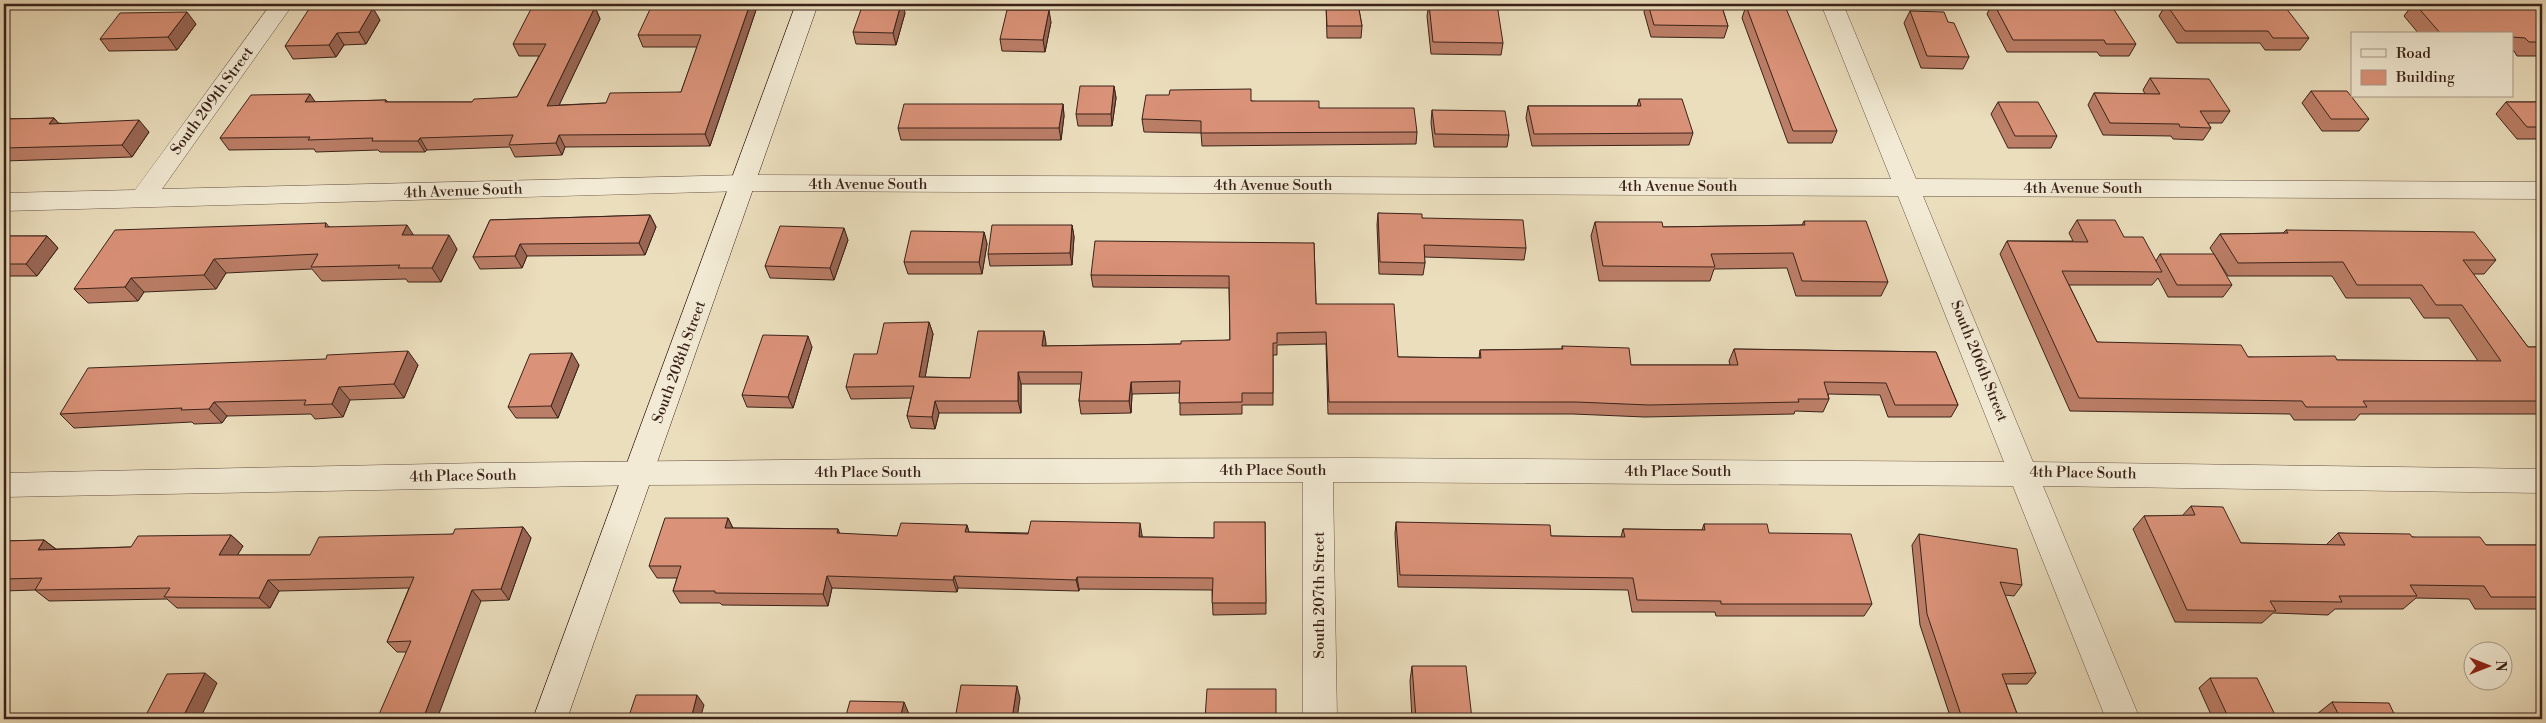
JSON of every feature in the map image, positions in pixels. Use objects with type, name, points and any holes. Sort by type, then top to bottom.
[{"type":"street","name":"South 209th Street","points":[[142,199],[282,4]]},
{"type":"street","name":"South 208th Street","points":[[550,719],[807,4]]},
{"type":"street","name":"South 206th Street","points":[[1832,4],[2123,719]]},
{"type":"street","name":"4th Avenue South","points":[[4,202],[744,183],[2542,190]]},
{"type":"street","name":"4th Place South","points":[[4,485],[638,473],[1318,470],[2024,472],[2542,481]]},
{"type":"street","name":"South 207th Street","points":[[1318,470],[1320,719]]},
{"type":"building","points":[[750,4],[705,134],[559,135],[556,143],[509,145],[513,135],[420,138],[418,141],[372,141],[373,138],[308,140],[310,137],[220,138],[251,95],[310,94],[305,102],[386,100],[385,102],[472,102],[474,99],[517,97],[546,44],[513,44],[532,7],[595,7],[547,106],[606,103],[610,93],[681,92],[701,35],[638,35],[652,5]]},
{"type":"building","points":[[863,4],[901,4],[893,33],[853,32]]},
{"type":"building","points":[[1326,4],[1358,4],[1362,26],[1327,26]]},
{"type":"building","points":[[1429,4],[1497,4],[1503,43],[1433,42]]},
{"type":"building","points":[[1648,4],[1721,4],[1728,26],[1654,25]]},
{"type":"building","points":[[1994,4],[2072,4],[2074,7],[2113,8],[2136,44],[2106,44],[2104,40],[2013,40]]},
{"type":"building","points":[[2166,4],[2283,4],[2309,38],[2273,38],[2268,31],[2185,31]]},
{"type":"building","points":[[2415,4],[2542,4],[2542,42],[2529,42],[2525,38],[2514,37],[2514,32],[2439,32]]},
{"type":"building","points":[[1746,6],[1785,6],[1837,131],[1793,131]]},
{"type":"building","points":[[373,8],[359,32],[337,33],[329,45],[285,46],[309,9]]},
{"type":"building","points":[[1007,10],[1049,10],[1043,40],[1000,39]]},
{"type":"building","points":[[1910,11],[1944,12],[1948,22],[1954,23],[1969,57],[1927,56]]},
{"type":"building","points":[[187,12],[168,37],[100,39],[120,13]]},
{"type":"building","points":[[2150,78],[2209,79],[2230,111],[2200,111],[2211,128],[2180,127],[2179,124],[2110,123],[2094,93],[2160,94]]},
{"type":"building","points":[[1080,86],[1114,86],[1111,114],[1076,114]]},
{"type":"building","points":[[1251,89],[1251,101],[1319,101],[1319,108],[1414,108],[1417,132],[1201,133],[1201,121],[1142,119],[1146,95],[1169,95],[1170,90]]},
{"type":"building","points":[[2311,91],[2347,91],[2369,119],[2331,119]]},
{"type":"building","points":[[1639,99],[1682,99],[1693,133],[1534,134],[1528,106],[1641,106]]},
{"type":"building","points":[[1998,102],[2038,102],[2057,136],[2015,136]]},
{"type":"building","points":[[2506,102],[2542,102],[2542,127],[2527,127]]},
{"type":"building","points":[[904,104],[1063,104],[1059,128],[898,128]]},
{"type":"building","points":[[1432,110],[1505,111],[1509,135],[1435,134]]},
{"type":"building","points":[[54,118],[49,124],[139,120],[122,145],[4,148],[4,119]]},
{"type":"building","points":[[1378,213],[1422,214],[1422,218],[1523,220],[1526,248],[1424,245],[1425,263],[1380,262]]},
{"type":"building","points":[[650,215],[639,243],[520,244],[515,256],[473,257],[490,220]]},
{"type":"building","points":[[2077,220],[2115,220],[2124,237],[2143,237],[2162,272],[2062,271],[2097,342],[2241,345],[2248,357],[2335,356],[2337,360],[2501,361],[2462,305],[2436,305],[2422,285],[2357,285],[2343,262],[2238,263],[2220,234],[2288,233],[2286,230],[2474,232],[2496,260],[2463,260],[2528,347],[2542,347],[2542,401],[2363,401],[2367,407],[2306,407],[2302,401],[2079,398],[2007,241],[2088,242]]},
{"type":"building","points":[[1804,221],[1866,221],[1888,282],[1802,281],[1793,253],[1711,254],[1715,267],[1603,266],[1595,222],[1662,222],[1663,227],[1805,225]]},
{"type":"building","points":[[326,223],[325,227],[407,225],[402,235],[449,235],[432,268],[398,268],[400,265],[311,267],[318,254],[214,259],[204,275],[131,278],[125,287],[74,289],[115,230]]},
{"type":"building","points":[[992,225],[1072,225],[1070,253],[988,254]]},
{"type":"building","points":[[780,226],[844,228],[830,268],[765,266]]},
{"type":"building","points":[[911,231],[984,232],[979,262],[904,262]]},
{"type":"building","points":[[4,236],[47,236],[26,264],[4,264]]},
{"type":"building","points":[[1095,241],[1314,243],[1316,304],[1394,304],[1398,357],[1481,358],[1480,350],[1563,349],[1562,346],[1629,348],[1631,365],[1738,365],[1734,349],[1936,352],[1958,405],[1895,405],[1886,383],[1824,382],[1829,399],[1798,399],[1799,402],[1649,405],[1576,402],[1329,402],[1326,332],[1277,333],[1277,343],[1273,343],[1273,393],[1242,393],[1242,402],[1179,403],[1180,381],[1131,382],[1129,401],[1079,401],[1082,372],[1018,372],[1018,401],[935,401],[932,417],[907,416],[914,386],[846,387],[854,354],[877,354],[884,323],[929,322],[919,377],[970,378],[978,331],[1044,331],[1042,346],[1181,344],[1181,341],[1230,340],[1229,276],[1091,275]]},
{"type":"building","points":[[2160,254],[2214,254],[2232,285],[2177,285]]},
{"type":"building","points":[[763,335],[808,336],[788,397],[742,395]]},
{"type":"building","points":[[408,351],[394,384],[339,387],[332,404],[304,405],[306,400],[214,402],[209,409],[181,410],[182,408],[60,414],[88,368],[326,359],[327,355]]},
{"type":"building","points":[[572,353],[551,406],[508,407],[530,354]]},
{"type":"building","points":[[2191,506],[2223,507],[2241,543],[2345,545],[2338,533],[2410,534],[2412,537],[2480,537],[2486,545],[2542,545],[2542,597],[2491,597],[2484,586],[2410,585],[2417,596],[2339,596],[2342,602],[2270,601],[2276,611],[2187,610],[2144,516],[2195,515]]},
{"type":"building","points":[[665,518],[728,518],[725,528],[838,529],[837,533],[897,536],[901,523],[967,525],[965,532],[1028,534],[1031,521],[1140,523],[1139,537],[1214,538],[1214,522],[1265,522],[1266,603],[1212,603],[1213,578],[1077,577],[1076,580],[954,576],[953,580],[827,576],[823,594],[673,591],[681,566],[649,566]]},
{"type":"building","points":[[1396,522],[1550,525],[1551,536],[1625,537],[1623,529],[1705,530],[1704,524],[1767,524],[1769,533],[1851,534],[1872,604],[1721,604],[1721,601],[1637,600],[1633,578],[1400,575]]},
{"type":"building","points":[[523,527],[501,589],[472,590],[423,719],[377,719],[411,641],[387,642],[414,577],[268,580],[259,598],[164,597],[170,588],[35,590],[42,578],[4,579],[4,541],[44,540],[38,550],[131,547],[138,536],[231,535],[219,555],[310,555],[319,537],[453,534],[455,529]]},
{"type":"building","points":[[1919,534],[2017,549],[2022,585],[2000,582],[2036,673],[2002,674],[2019,719],[1959,719],[1957,715],[1961,715],[1927,614]]},
{"type":"building","points":[[1412,666],[1466,666],[1472,719],[1416,719]]},
{"type":"building","points":[[205,673],[182,719],[144,719],[167,674]]},
{"type":"building","points":[[2210,678],[2257,678],[2277,719],[2229,719]]},
{"type":"building","points":[[961,685],[1017,686],[1012,719],[955,719]]},
{"type":"building","points":[[1207,689],[1276,689],[1276,719],[1205,719]]},
{"type":"building","points":[[636,695],[697,695],[691,719],[628,719]]},
{"type":"building","points":[[850,701],[904,702],[900,719],[845,719]]},
{"type":"building","points":[[2332,702],[2389,703],[2396,718],[2444,719],[2341,719]]}]
